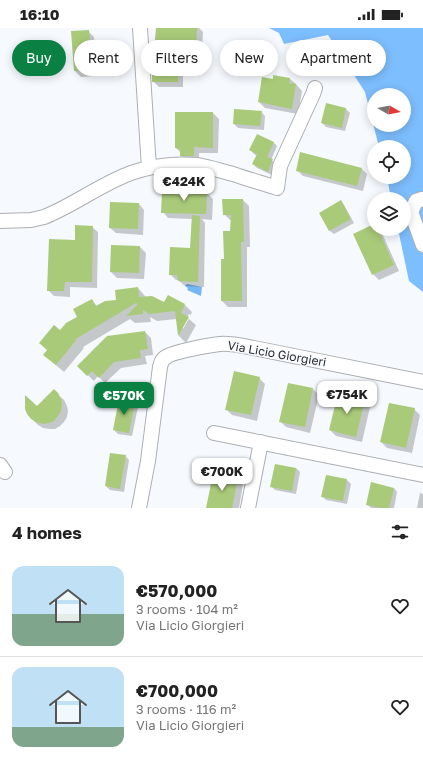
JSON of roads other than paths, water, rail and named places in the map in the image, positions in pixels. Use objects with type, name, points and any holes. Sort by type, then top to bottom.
[{"type":"street","points":[[140,28],[149,168]]},
{"type":"street","points":[[0,221],[44,218],[132,173],[149,168],[179,164],[214,168],[276,188],[280,166],[311,100],[315,88]]},
{"type":"street","points":[[423,200],[416,201],[411,212],[423,245]]},
{"type":"street","name":"Via Licio Giorgieri","points":[[139,508],[148,461],[160,367],[163,359],[170,354],[213,345],[230,344],[423,382]]},
{"type":"street","points":[[214,433],[423,475]]},
{"type":"street","points":[[248,508],[261,442]]}]
